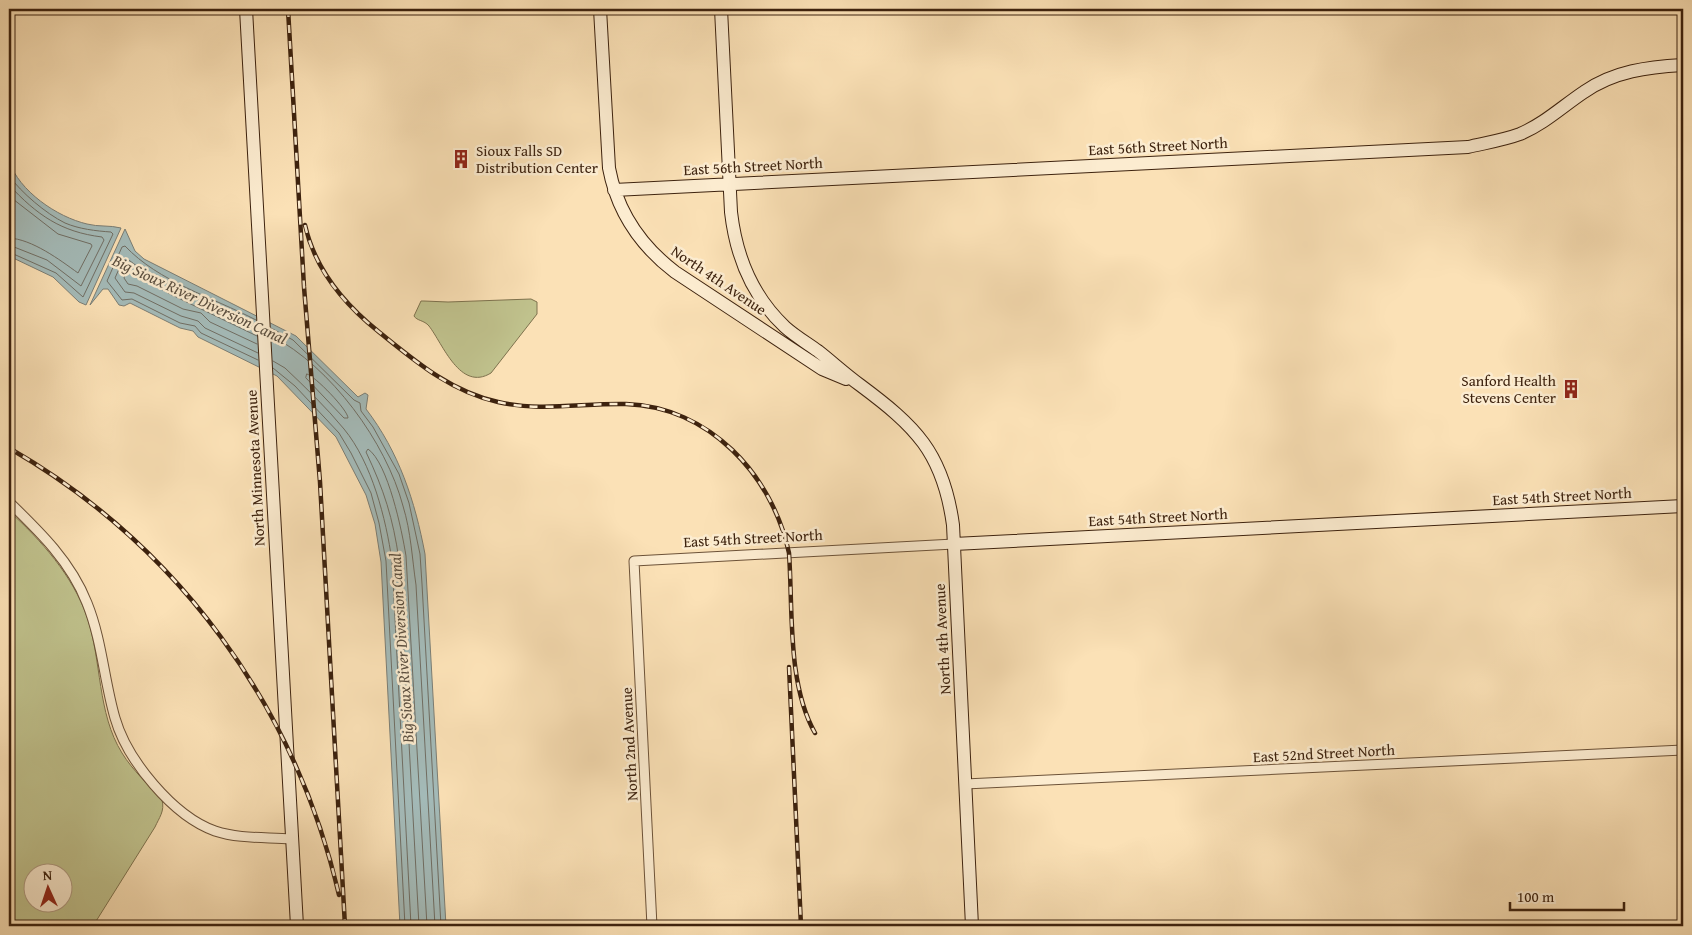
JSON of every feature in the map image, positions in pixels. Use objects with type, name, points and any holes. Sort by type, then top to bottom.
[{"type":"street","name":"North Minnesota Avenue","points":[[246,9],[297,926]]},
{"type":"street","name":"North 4th Avenue","points":[[600,9],[608,154],[614,190],[634,230],[663,263],[822,369],[860,385]]},
{"type":"street","name":"North 4th Avenue","points":[[721,9],[730,184],[736,243],[746,272],[761,299],[785,327],[899,414],[926,447],[939,472],[947,494],[954,544],[972,926]]},
{"type":"street","name":"East 56th Street North","points":[[614,190],[1468,147],[1521,133],[1548,119],[1586,90],[1615,76],[1642,67],[1683,65]]},
{"type":"street","points":[[9,502],[54,548],[81,589],[97,632],[115,720],[127,748],[143,772],[177,807],[214,830],[236,836],[291,839]]},
{"type":"street","name":"East 54th Street North","points":[[634,561],[1683,506]]},
{"type":"street","name":"North 2nd Avenue","points":[[634,561],[652,926]]},
{"type":"street","name":"East 52nd Street North","points":[[965,784],[1683,750]]},
{"type":"green space","points":[[531,299],[537,302],[537,314],[491,373],[480,377],[470,376],[461,371],[447,354],[429,326],[414,316],[421,301]]},
{"type":"green space","points":[[9,511],[44,546],[65,573],[81,602],[92,634],[104,704],[114,737],[131,766],[162,800],[163,808],[155,827],[93,926],[9,926],[11,914],[9,913]]},
{"type":"water","points":[[9,161],[21,183],[52,209],[75,221],[121,228],[86,305],[79,302],[53,277],[9,256]]},
{"type":"water","name":"Big Sioux River Diversion Canal","points":[[125,229],[135,251],[144,259],[296,336],[358,397],[365,393],[368,395],[366,409],[378,425],[397,460],[411,496],[425,554],[446,926],[400,926],[381,562],[375,524],[366,495],[336,437],[277,376],[198,337],[193,331],[180,328],[130,303],[124,306],[119,305],[108,289],[103,289],[90,305]]},
{"type":"railway","points":[[288,9],[304,287],[320,482],[345,926]]},
{"type":"railway","points":[[305,225],[316,257],[343,298],[366,321],[393,343],[449,383],[481,397],[514,405],[546,407],[626,404],[656,408],[684,417],[710,432],[732,450],[752,472],[768,497],[781,524],[789,553],[793,646],[796,669],[806,713],[815,733]]},
{"type":"railway","points":[[9,448],[70,487],[126,532],[176,582],[221,637],[260,696],[293,759],[319,826],[339,895]]},
{"type":"railway","points":[[789,667],[801,926]]},
{"type":"place","name":"Sioux Falls SD Distribution Center","points":[[461,159]]},
{"type":"place","name":"Sanford Health Stevens Center","points":[[1571,389]]}]
